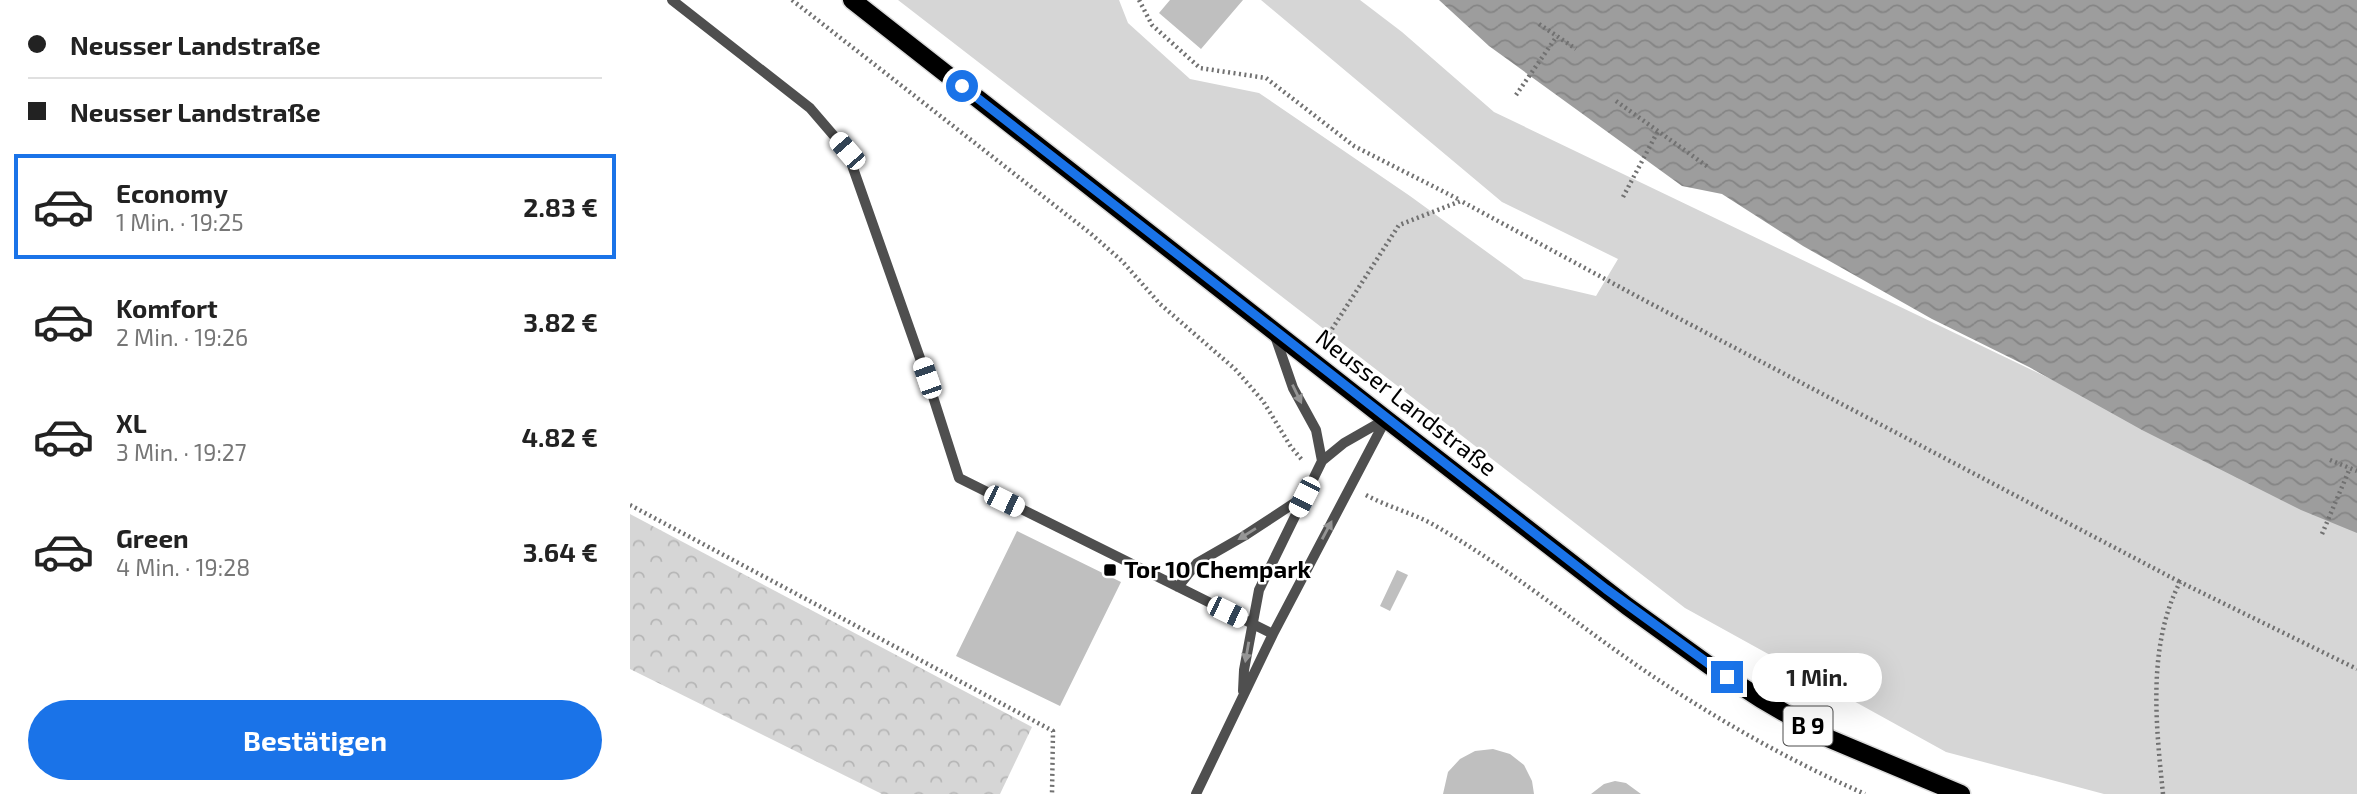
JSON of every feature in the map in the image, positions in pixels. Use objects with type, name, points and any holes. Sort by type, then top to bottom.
[{"type":"main road","name":"Neusser Landstraße","points":[[852,0],[1627,606],[1741,686],[1830,739],[1962,794]]},
{"type":"lane","points":[[672,0],[810,108],[847,151],[927,378],[958,478],[1273,634]]},
{"type":"lane","points":[[1273,330],[1293,388],[1316,430],[1322,461]]},
{"type":"lane","points":[[1242,697],[1244,670],[1259,590],[1322,461],[1344,443],[1386,419]]},
{"type":"lane","points":[[1196,794],[1273,634],[1386,419]]},
{"type":"lane","points":[[1178,587],[1197,562],[1244,536],[1304,497]]},
{"type":"path","points":[[1139,0],[1152,25],[1200,68],[1266,78],[1354,146],[2180,582],[2357,668]]},
{"type":"path","points":[[1539,24],[1576,49]]},
{"type":"path","points":[[1516,95],[1557,36]]},
{"type":"path","points":[[1616,101],[1708,167]]},
{"type":"path","points":[[1623,197],[1658,131]]},
{"type":"path","points":[[1313,360],[1399,225],[1461,201]]},
{"type":"path","points":[[2330,460],[2357,471]]},
{"type":"path","points":[[2322,534],[2350,468]]},
{"type":"path","points":[[630,505],[1053,731],[1052,794]]},
{"type":"path","points":[[2163,794],[2155,702],[2170,602],[2180,582]]},
{"type":"green space","points":[[898,0],[1119,0],[1128,23],[1190,79],[1259,93],[1410,196],[1524,279],[1596,296],[1618,259],[1502,202],[1261,0],[1360,0],[1402,32],[1494,112],[2357,526],[2357,794],[2104,794],[1946,752],[1685,608]]},
{"type":"green space","points":[[630,514],[1032,727],[1000,794],[882,794],[630,669]]},
{"type":"water","points":[[1439,0],[2357,0],[2357,533],[2301,510],[2142,430],[2029,367],[1932,319],[1803,246],[1722,194],[1682,186],[1489,46]]},
{"type":"building","points":[[1170,0],[1243,0],[1201,49],[1159,13]]},
{"type":"building","points":[[1017,531],[1121,582],[1060,706],[956,656]]},
{"type":"building","points":[[1397,570],[1408,575],[1390,611],[1380,606]]},
{"type":"building","points":[[1493,749],[1510,754],[1524,765],[1532,781],[1534,794],[1443,794],[1448,772],[1460,759],[1475,751]]},
{"type":"building","points":[[1615,781],[1626,783],[1641,794],[1591,794],[1604,784]]},
{"type":"place","name":"Tor 10 Chempark","points":[[1110,570]]},
{"type":"route","points":[[962,86],[1606,589],[1727,677]]}]
